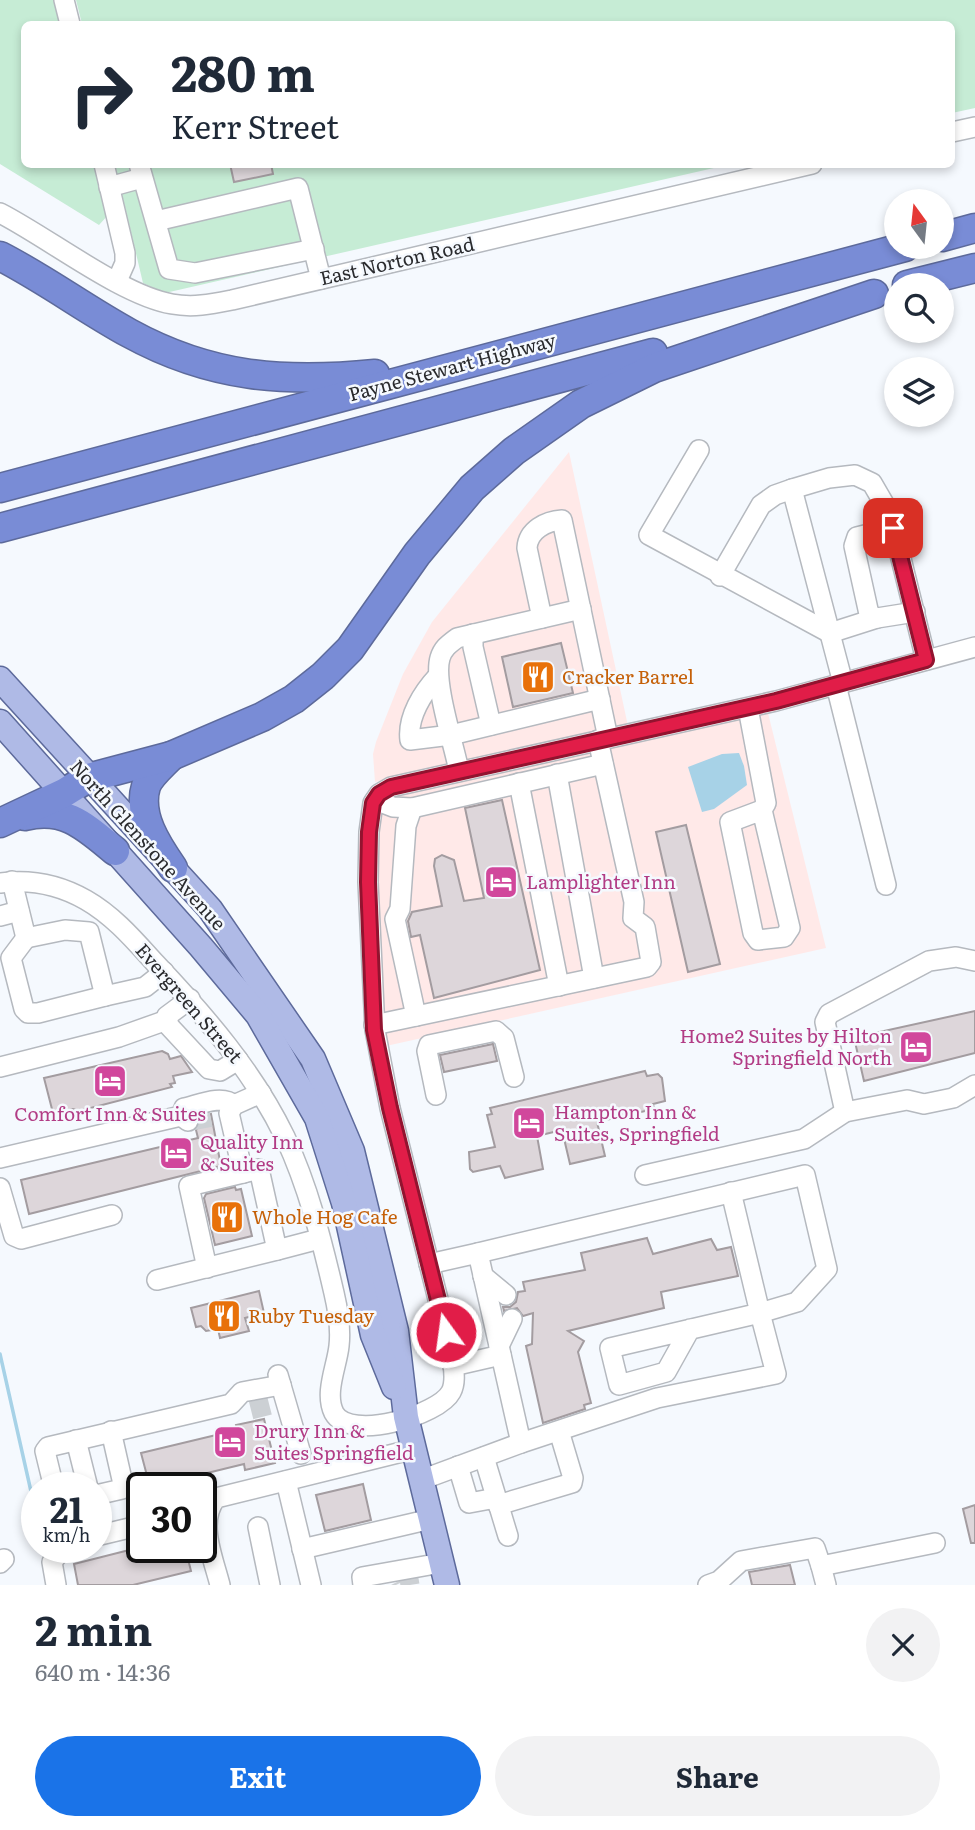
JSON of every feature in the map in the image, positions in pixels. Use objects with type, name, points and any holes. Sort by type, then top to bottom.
[{"type":"highway","points":[[954,234],[975,228]]},
{"type":"highway","name":"Payne Stewart Highway","points":[[0,488],[884,253]]},
{"type":"highway","points":[[0,256],[151,344],[219,368],[265,376],[310,379],[383,373],[491,355],[566,337]]},
{"type":"highway","points":[[954,273],[975,268]]},
{"type":"highway","points":[[6,821],[64,793],[88,778],[171,756],[262,717],[294,699],[323,676],[362,635],[417,554],[453,509],[514,451],[558,418],[605,390],[654,368],[884,291]]},
{"type":"highway","name":"Payne Stewart Highway","points":[[0,528],[884,291]]},
{"type":"highway","points":[[171,756],[147,784],[144,804],[157,845],[173,868]]},
{"type":"highway","points":[[6,821],[54,812],[80,823],[115,851]]},
{"type":"main road","name":"North Glenstone Avenue","points":[[0,679],[210,909],[313,1059],[352,1151],[396,1331],[406,1417],[444,1574]]},
{"type":"main road","name":"North Glenstone Avenue","points":[[0,722],[258,1015],[317,1118],[344,1203],[373,1335],[406,1417]]},
{"type":"street","points":[[64,0],[69,21]]},
{"type":"street","points":[[955,131],[975,127]]},
{"type":"street","points":[[105,168],[125,253],[125,263],[117,282]]},
{"type":"street","name":"East Norton Road","points":[[0,213],[139,293],[169,304],[195,306],[232,300],[795,168]]},
{"type":"street","points":[[109,187],[141,171],[169,269],[195,273],[314,250]]},
{"type":"street","points":[[156,220],[298,188],[321,279]]},
{"type":"street","points":[[225,268],[232,300]]},
{"type":"street","points":[[699,450],[649,535],[830,634],[877,618],[915,612]]},
{"type":"street","points":[[720,576],[761,505],[775,495],[792,489],[829,478],[855,475],[872,482],[883,498],[926,660]]},
{"type":"street","points":[[792,489],[830,634],[886,885]]},
{"type":"street","points":[[374,1025],[647,967],[652,958],[645,927],[633,918],[634,902],[603,764],[600,699],[562,520],[555,520],[534,531],[527,539],[542,618]]},
{"type":"street","points":[[877,618],[869,614],[854,546],[857,537],[893,528]]},
{"type":"street","points":[[459,771],[438,676],[440,659],[446,646],[457,638],[581,609]]},
{"type":"street","points":[[473,634],[473,647],[491,725]]},
{"type":"street","points":[[406,1417],[432,1409],[444,1400],[453,1387],[453,1366],[387,1097],[374,1025],[367,856],[372,808],[377,797],[391,787],[748,708],[975,647]]},
{"type":"street","points":[[438,676],[423,692],[409,731],[410,740],[451,735],[600,699]]},
{"type":"street","points":[[748,708],[766,803],[762,810],[730,822],[750,921],[758,940],[784,937],[790,928],[762,810]]},
{"type":"street","points":[[377,797],[393,807],[412,808],[603,764]]},
{"type":"street","points":[[557,774],[594,978]]},
{"type":"street","points":[[519,783],[559,986]]},
{"type":"street","points":[[412,808],[406,826],[400,909],[395,919],[415,1016]]},
{"type":"street","points":[[6,882],[19,911],[26,938]]},
{"type":"street","name":"Evergreen Street","points":[[6,882],[44,884],[71,892],[97,907],[121,926],[190,999],[239,1059],[261,1093],[292,1152],[335,1296],[339,1327],[338,1355],[330,1394],[333,1411],[343,1423],[360,1427],[406,1417]]},
{"type":"street","points":[[0,916],[19,911]]},
{"type":"street","points":[[93,945],[121,926]]},
{"type":"street","points":[[105,996],[89,932],[65,930],[26,938],[11,958],[24,1009],[28,1013],[38,1013],[145,987],[164,972]]},
{"type":"street","points":[[845,1112],[825,1021],[829,1014],[929,961],[956,957],[975,961]]},
{"type":"street","points":[[167,1020],[167,1016],[190,999]]},
{"type":"street","points":[[167,1020],[209,1069],[220,1071],[239,1059]]},
{"type":"street","points":[[0,1067],[119,1037],[167,1020]]},
{"type":"street","points":[[436,1095],[427,1051],[429,1045],[496,1031],[504,1038],[514,1077]]},
{"type":"street","points":[[645,1175],[804,1139],[845,1112],[907,1100],[924,1104],[953,1098],[975,1085]]},
{"type":"street","points":[[225,1111],[261,1093]]},
{"type":"street","points":[[0,1158],[187,1119],[184,1108],[227,1100],[225,1111],[243,1173]]},
{"type":"street","points":[[207,1268],[189,1186],[259,1169],[277,1250]]},
{"type":"street","points":[[429,1264],[805,1175],[827,1269],[797,1303],[691,1329]]},
{"type":"street","points":[[0,1188],[14,1236],[21,1238],[112,1215]]},
{"type":"street","points":[[421,1480],[521,1443],[657,1398],[776,1374],[731,1192]]},
{"type":"street","points":[[157,1280],[319,1239]]},
{"type":"street","points":[[478,1253],[521,1443]]},
{"type":"street","points":[[483,1276],[506,1295]]},
{"type":"street","points":[[500,1350],[512,1319]]},
{"type":"street","points":[[453,1366],[500,1350]]},
{"type":"street","points":[[231,1404],[242,1392],[279,1392],[301,1454]]},
{"type":"street","points":[[50,1472],[45,1451],[48,1447],[231,1404],[251,1410]]},
{"type":"street","points":[[111,1431],[123,1484],[122,1489],[112,1491]]},
{"type":"street","points":[[458,1466],[469,1503],[497,1502],[572,1483],[573,1478],[559,1431]]},
{"type":"street","points":[[76,1440],[84,1472]]},
{"type":"street","points":[[217,1498],[414,1449]]},
{"type":"street","points":[[484,1457],[508,1536]]},
{"type":"street","points":[[285,1481],[311,1585]]},
{"type":"street","points":[[302,1549],[430,1519]]},
{"type":"street","points":[[258,1527],[270,1585]]},
{"type":"street","points":[[716,1584],[741,1562],[815,1548],[824,1576],[935,1543]]},
{"type":"street","points":[[52,1563],[55,1585]]},
{"type":"street","points":[[212,1563],[216,1584]]},
{"type":"street","points":[[363,1585],[362,1577],[444,1574]]},
{"type":"shaded area","points":[[569,452],[628,726],[375,782],[373,754],[376,742],[403,674],[432,622]]},
{"type":"shaded area","points":[[768,713],[826,948],[386,1046],[375,861],[379,820],[389,800],[398,795]]},
{"type":"green space","points":[[0,0],[54,0],[60,21],[21,21],[21,168],[97,168],[108,215],[99,225],[0,164]]},
{"type":"green space","points":[[76,0],[975,0],[975,108],[955,112],[955,21],[81,21]]},
{"type":"green space","points":[[116,168],[714,168],[165,293],[143,283]]},
{"type":"water","points":[[739,753],[747,785],[714,809],[702,812],[688,767],[722,754]]},
{"type":"building","points":[[231,168],[272,168],[273,174],[234,182]]},
{"type":"building","name":"Cracker Barrel","points":[[561,643],[573,693],[513,707],[502,657]]},
{"type":"building","name":"Lamplighter Inn","points":[[502,800],[540,970],[434,998],[420,935],[411,937],[408,921],[412,912],[442,906],[434,866],[435,859],[442,855],[454,860],[464,901],[484,898],[465,808]]},
{"type":"building","points":[[686,825],[720,964],[688,972],[656,832]]},
{"type":"building","name":"Home2 Suites by Hilton Springfield North","points":[[975,1011],[975,1053],[864,1081],[855,1042],[861,1040],[861,1036]]},
{"type":"building","points":[[493,1044],[497,1061],[444,1072],[440,1055]]},
{"type":"building","name":"Comfort Inn & Suites","points":[[162,1051],[168,1054],[170,1059],[181,1056],[192,1072],[173,1076],[175,1083],[170,1084],[172,1087],[79,1111],[73,1109],[53,1113],[44,1078]]},
{"type":"building","name":"Hampton Inn & Suites, Springfield","points":[[645,1071],[647,1076],[658,1074],[662,1078],[665,1101],[653,1104],[654,1109],[597,1122],[605,1156],[570,1164],[562,1130],[537,1136],[543,1169],[505,1178],[500,1166],[473,1172],[470,1169],[469,1152],[495,1147],[487,1115],[492,1114],[490,1108]]},
{"type":"building","name":"Quality Inn & Suites","points":[[211,1114],[221,1166],[29,1214],[21,1180],[198,1138],[196,1130],[200,1123],[199,1117]]},
{"type":"building","name":"Whole Hog Cafe","points":[[235,1187],[236,1190],[241,1189],[252,1236],[215,1245],[204,1198],[206,1194]]},
{"type":"building","points":[[647,1238],[653,1254],[711,1239],[717,1250],[731,1247],[738,1276],[661,1292],[664,1308],[568,1331],[584,1341],[578,1352],[591,1403],[584,1405],[585,1409],[543,1423],[526,1346],[532,1344],[533,1313],[523,1316],[517,1308],[504,1311],[503,1307],[510,1307],[516,1302],[518,1292],[525,1291],[523,1282],[585,1270],[581,1253]]},
{"type":"building","name":"Ruby Tuesday","points":[[259,1291],[264,1313],[245,1318],[249,1331],[220,1338],[218,1329],[206,1331],[201,1326],[196,1327],[191,1308]]},
{"type":"building","name":"Drury Inn & Suites Springfield","points":[[264,1419],[275,1463],[245,1470],[244,1464],[211,1472],[146,1472],[141,1453],[237,1430],[236,1425]]},
{"type":"building","points":[[363,1484],[371,1520],[325,1531],[316,1495]]},
{"type":"building","points":[[975,1505],[975,1543],[971,1543],[963,1509]]},
{"type":"building","points":[[126,1551],[126,1563],[189,1563],[191,1571],[133,1585],[78,1585],[74,1564],[112,1563],[112,1554]]},
{"type":"building","points":[[790,1565],[795,1585],[752,1585],[749,1572]]},
{"type":"waterway","points":[[0,1354],[27,1472]]},
{"type":"tunnel","points":[[192,1121],[213,1117]]},
{"type":"tunnel","points":[[251,1410],[271,1405]]},
{"type":"tunnel","points":[[409,1579],[410,1585]]},
{"type":"place","name":"Cracker Barrel","points":[[538,677]]},
{"type":"place","name":"Lamplighter Inn","points":[[501,882]]},
{"type":"place","name":"Home2 Suites by Hilton Springfield North","points":[[916,1047]]},
{"type":"place","name":"Comfort Inn & Suites","points":[[110,1081]]},
{"type":"place","name":"Hampton Inn & Suites, Springfield","points":[[529,1123]]},
{"type":"place","name":"Quality Inn & Suites","points":[[176,1153]]},
{"type":"place","name":"Whole Hog Cafe","points":[[227,1217]]},
{"type":"place","name":"Ruby Tuesday","points":[[224,1316]]},
{"type":"place","name":"Drury Inn & Suites Springfield","points":[[230,1442]]},
{"type":"route","points":[[446,1332],[390,1108],[374,1030],[367,856],[372,808],[376,799],[391,787],[776,701],[926,660],[893,528]]}]
